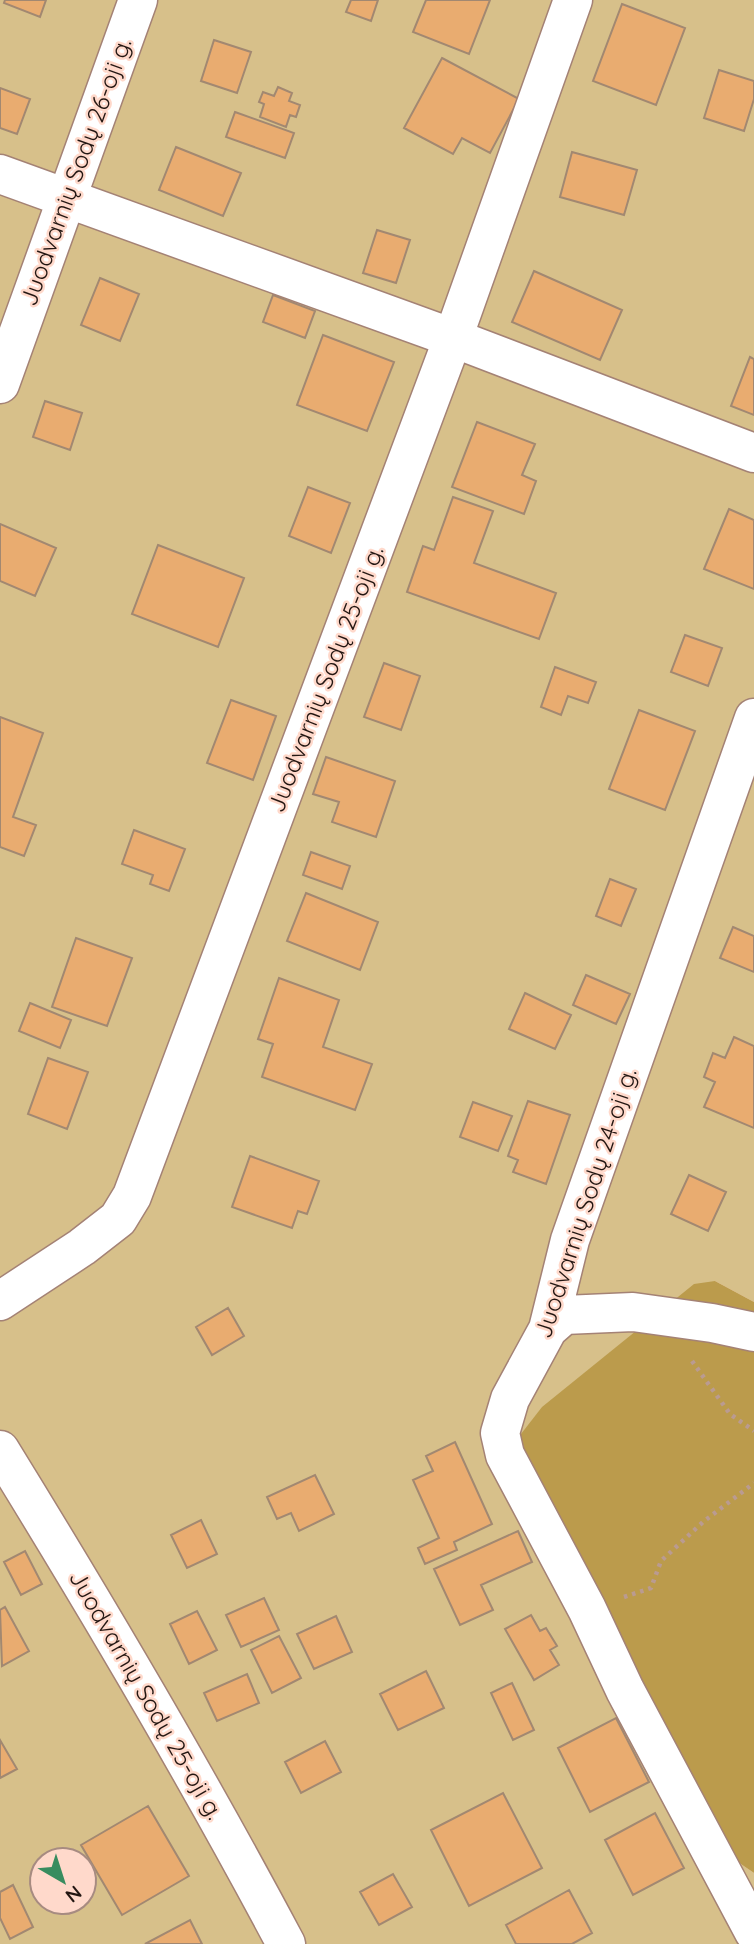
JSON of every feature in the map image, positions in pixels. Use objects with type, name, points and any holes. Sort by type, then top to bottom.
[{"type":"street","name":"Juodvarnių Sodų 26-oji g.","points":[[0,384],[138,0]]},
{"type":"street","name":"Juodvarnių Sodų 25-oji g.","points":[[0,1301],[82,1247],[118,1219],[132,1196],[453,338],[573,0]]},
{"type":"street","points":[[0,174],[453,338],[754,453]]},
{"type":"street","name":"Juodvarnių Sodų 24-oji g.","points":[[754,718],[570,1240],[548,1329],[510,1399],[500,1433],[505,1455],[587,1609],[625,1690],[754,1932]]},
{"type":"street","points":[[548,1329],[564,1315],[633,1311],[712,1322],[754,1332]]},
{"type":"street","name":"Juodvarnių Sodų 25-oji g.","points":[[0,1450],[103,1617],[286,1944]]},
{"type":"path","points":[[686,1353],[730,1414],[754,1431]]},
{"type":"path","points":[[587,1609],[651,1588],[662,1561],[703,1522],[754,1483]]},
{"type":"shaded area","points":[[0,0],[754,0],[754,1302],[715,1281],[732,1858],[754,1873],[754,1944],[0,1944]]},
{"type":"shaded area","points":[[715,1281],[754,1302],[754,1873],[732,1858],[520,1468],[521,1434],[542,1407],[694,1284]]},
{"type":"building","points":[[5,0],[46,0],[40,17],[4,3]]},
{"type":"building","points":[[351,0],[378,0],[371,21],[346,12]]},
{"type":"building","points":[[426,0],[490,0],[469,54],[413,32]]},
{"type":"building","points":[[622,4],[685,28],[656,105],[593,81]]},
{"type":"building","points":[[214,40],[251,52],[237,93],[201,81]]},
{"type":"building","points":[[442,58],[519,99],[490,153],[462,138],[453,154],[404,128]]},
{"type":"building","points":[[719,70],[754,81],[754,99],[744,131],[704,118]]},
{"type":"building","points":[[278,87],[292,93],[289,101],[300,105],[296,117],[290,115],[286,127],[260,117],[264,104],[259,102],[263,92],[274,96]]},
{"type":"building","points":[[0,88],[30,99],[17,134],[0,128]]},
{"type":"building","points":[[235,112],[294,133],[285,158],[226,137]]},
{"type":"building","points":[[176,147],[241,173],[223,216],[159,190]]},
{"type":"building","points":[[572,152],[637,170],[624,215],[560,197]]},
{"type":"building","points":[[377,230],[410,240],[396,283],[363,273]]},
{"type":"building","points":[[534,271],[622,310],[600,360],[512,322]]},
{"type":"building","points":[[100,278],[139,294],[120,341],[81,325]]},
{"type":"building","points":[[273,295],[315,311],[305,338],[263,322]]},
{"type":"building","points":[[323,335],[394,362],[367,431],[297,405]]},
{"type":"building","points":[[750,357],[754,359],[754,415],[731,406]]},
{"type":"building","points":[[45,401],[82,413],[70,450],[33,437]]},
{"type":"building","points":[[477,422],[535,444],[522,475],[536,481],[524,514],[452,487]]},
{"type":"building","points":[[308,487],[350,503],[331,553],[289,536]]},
{"type":"building","points":[[453,497],[493,511],[474,563],[556,593],[539,639],[407,592],[423,546],[434,550]]},
{"type":"building","points":[[729,509],[754,520],[754,589],[704,569]]},
{"type":"building","points":[[0,524],[56,548],[35,596],[0,581]]},
{"type":"building","points":[[158,545],[244,578],[218,647],[132,614]]},
{"type":"building","points":[[685,635],[722,648],[708,686],[671,672]]},
{"type":"building","points":[[384,663],[420,676],[401,730],[364,717]]},
{"type":"building","points":[[555,667],[596,682],[588,703],[568,696],[561,715],[541,707]]},
{"type":"building","points":[[231,700],[276,716],[253,780],[207,763]]},
{"type":"building","points":[[639,710],[695,731],[665,810],[609,789]]},
{"type":"building","points":[[0,717],[43,733],[13,817],[36,825],[24,856],[0,847]]},
{"type":"building","points":[[326,757],[395,781],[376,837],[332,822],[339,802],[313,794]]},
{"type":"building","points":[[134,830],[185,849],[169,891],[150,884],[153,875],[122,864]]},
{"type":"building","points":[[311,852],[350,866],[342,889],[303,875]]},
{"type":"building","points":[[610,879],[636,889],[621,926],[596,916]]},
{"type":"building","points":[[306,893],[378,922],[360,970],[287,941]]},
{"type":"building","points":[[733,927],[754,936],[754,972],[720,958]]},
{"type":"building","points":[[76,938],[132,958],[107,1026],[52,1007]]},
{"type":"building","points":[[586,975],[630,994],[616,1024],[573,1005]]},
{"type":"building","points":[[279,978],[339,1000],[323,1047],[372,1064],[355,1110],[262,1077],[273,1044],[258,1039]]},
{"type":"building","points":[[525,993],[571,1015],[555,1049],[509,1029]]},
{"type":"building","points":[[30,1003],[71,1020],[60,1048],[19,1031]]},
{"type":"building","points":[[734,1037],[754,1046],[754,1128],[704,1107],[715,1082],[704,1077],[713,1053],[725,1058]]},
{"type":"building","points":[[48,1058],[88,1072],[67,1129],[28,1114]]},
{"type":"building","points":[[528,1101],[570,1115],[546,1184],[513,1172],[518,1160],[508,1156]]},
{"type":"building","points":[[473,1102],[512,1116],[498,1151],[460,1137]]},
{"type":"building","points":[[250,1156],[319,1181],[307,1214],[298,1211],[292,1228],[232,1207]]},
{"type":"building","points":[[689,1175],[726,1192],[708,1231],[671,1214]]},
{"type":"building","points":[[228,1308],[244,1336],[212,1355],[196,1327]]},
{"type":"building","points":[[455,1442],[492,1524],[454,1542],[457,1550],[425,1564],[418,1548],[439,1538],[413,1480],[433,1471],[426,1456]]},
{"type":"building","points":[[315,1475],[334,1514],[299,1531],[291,1513],[277,1519],[267,1497]]},
{"type":"building","points":[[201,1520],[217,1554],[187,1568],[171,1535]]},
{"type":"building","points":[[518,1531],[532,1562],[481,1585],[493,1610],[460,1625],[434,1569]]},
{"type":"building","points":[[25,1551],[42,1584],[21,1595],[4,1562]]},
{"type":"building","points":[[264,1598],[279,1630],[241,1647],[226,1615]]},
{"type":"building","points":[[5,1607],[29,1651],[2,1666],[0,1610]]},
{"type":"building","points":[[197,1611],[217,1650],[189,1664],[170,1624]]},
{"type":"building","points":[[531,1615],[540,1631],[546,1628],[557,1646],[550,1650],[559,1665],[534,1680],[505,1629]]},
{"type":"building","points":[[336,1616],[352,1652],[314,1669],[297,1634]]},
{"type":"building","points":[[279,1636],[301,1678],[272,1693],[251,1650]]},
{"type":"building","points":[[426,1671],[444,1708],[398,1730],[380,1694]]},
{"type":"building","points":[[247,1674],[259,1703],[217,1721],[204,1693]]},
{"type":"building","points":[[512,1683],[534,1730],[513,1740],[491,1693]]},
{"type":"building","points":[[616,1718],[649,1782],[590,1812],[558,1748]]},
{"type":"building","points":[[0,1740],[17,1769],[0,1778]]},
{"type":"building","points":[[325,1741],[341,1772],[301,1793],[285,1762]]},
{"type":"building","points":[[503,1793],[542,1868],[469,1906],[431,1830]]},
{"type":"building","points":[[148,1806],[189,1876],[122,1915],[98,1874],[98,1846],[81,1845]]},
{"type":"building","points":[[655,1813],[684,1868],[633,1895],[605,1840]]},
{"type":"building","points":[[393,1874],[412,1907],[379,1925],[360,1892]]},
{"type":"building","points":[[13,1885],[33,1927],[10,1939],[0,1918],[0,1892]]},
{"type":"building","points":[[569,1890],[592,1933],[572,1944],[516,1944],[506,1925]]},
{"type":"building","points":[[190,1920],[202,1944],[145,1944]]}]
